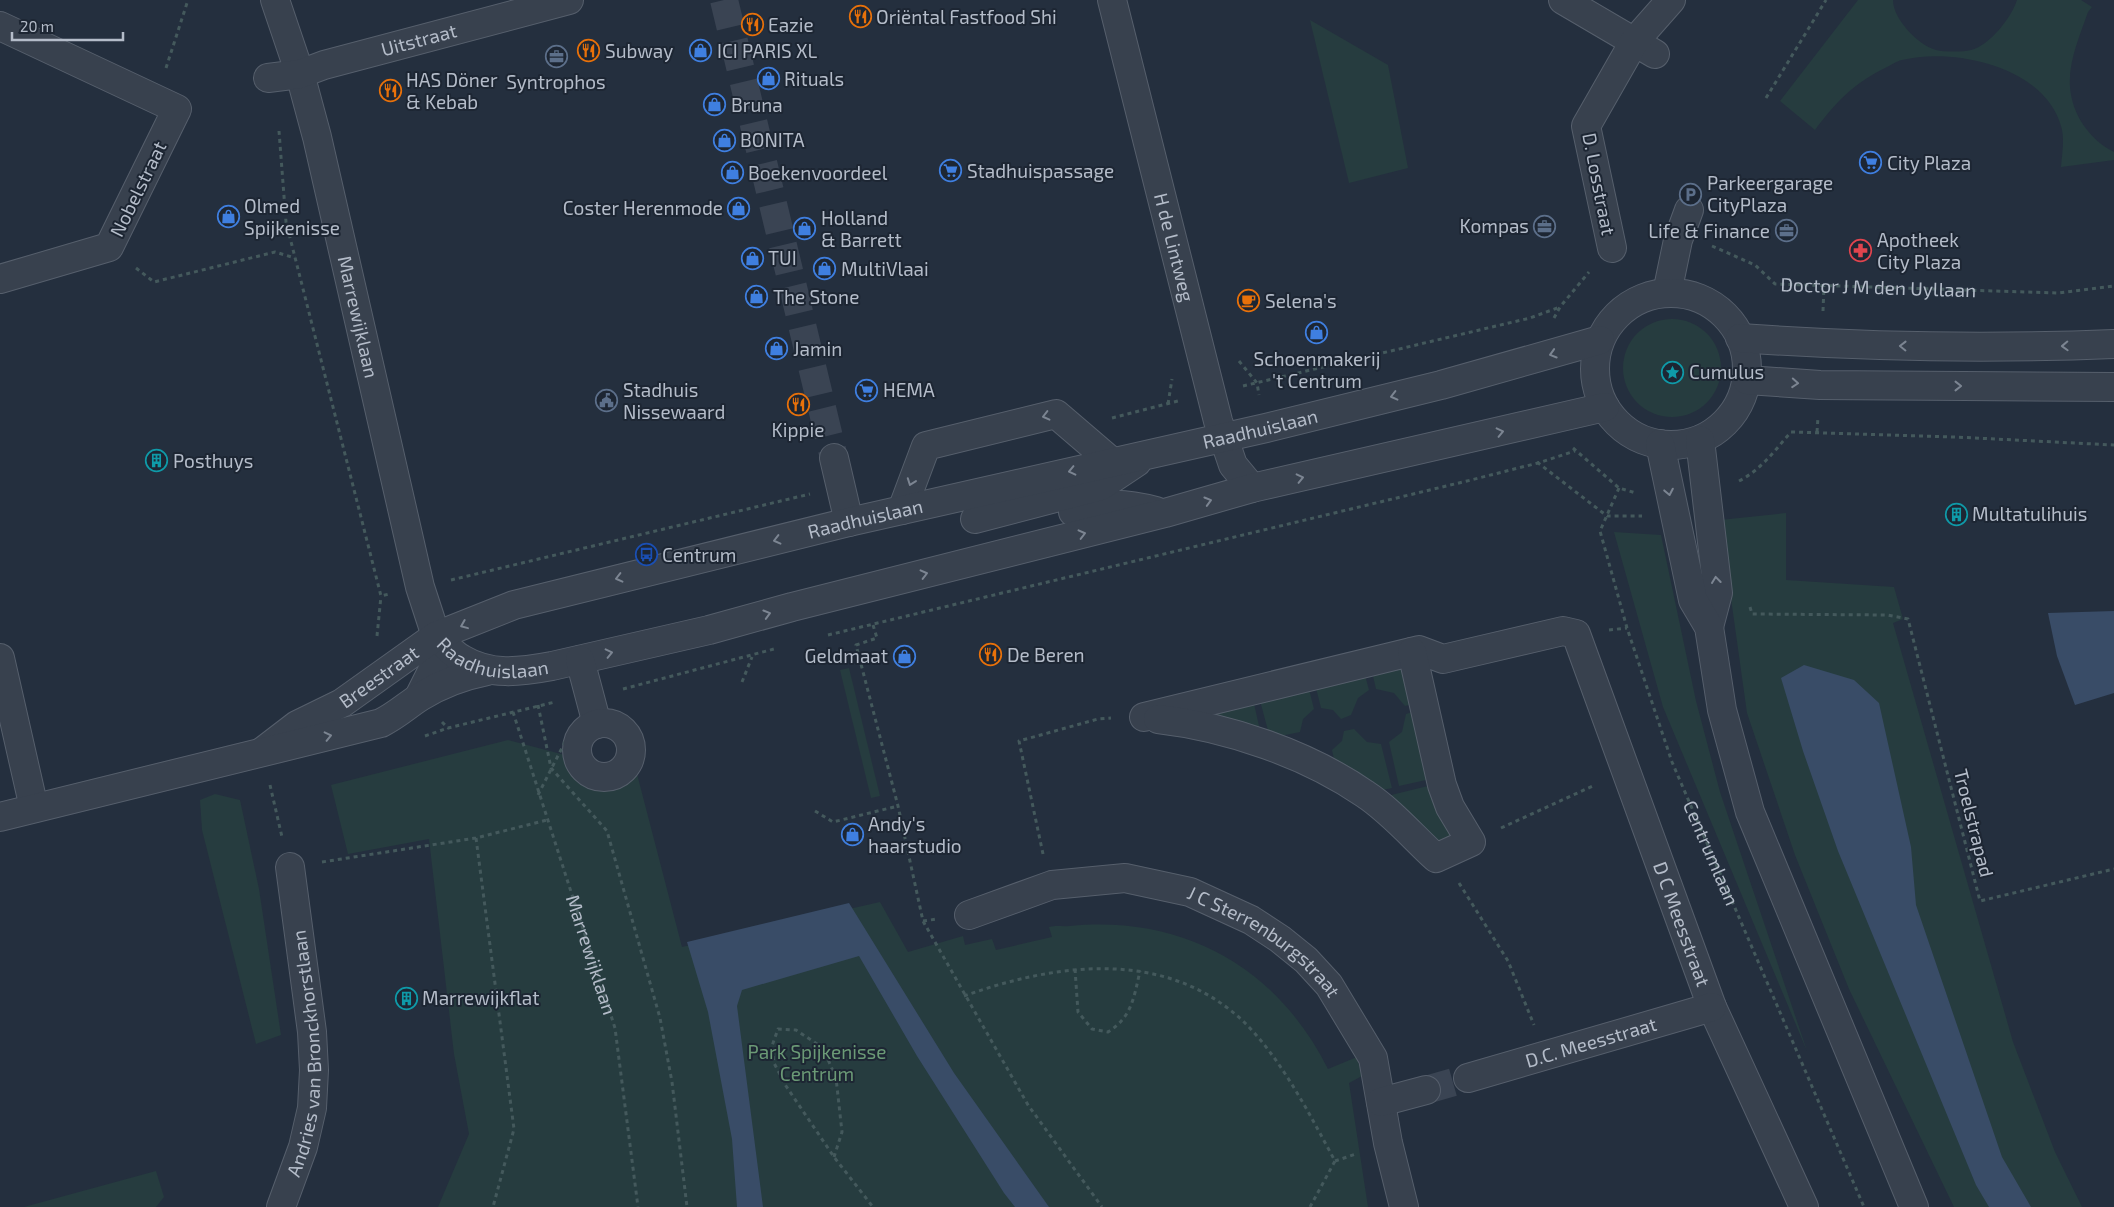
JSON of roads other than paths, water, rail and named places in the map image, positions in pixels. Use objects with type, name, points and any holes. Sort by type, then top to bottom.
[{"type":"street","name":"Marrewijklaan","points":[[275,0],[300,74],[317,137],[420,587],[436,636]]},
{"type":"street","name":"Uitstraat","points":[[268,78],[300,74],[324,65],[569,0]]},
{"type":"street","name":"H de Lintweg","points":[[1112,0],[1223,436],[1233,465],[1252,488]]},
{"type":"street","points":[[1563,0],[1650,46]]},
{"type":"street","name":"D. Losstraat","points":[[1650,46],[1670,0]]},
{"type":"street","name":"D. Losstraat","points":[[1612,248],[1586,126],[1687,0]]},
{"type":"street","name":"Nobelstraat","points":[[0,26],[166,104],[110,247],[0,278]]},
{"type":"street","points":[[1667,293],[1678,240],[1689,210]]},
{"type":"street","points":[[1667,293],[1682,294],[1711,304],[1728,318],[1740,338],[1745,351],[1746,380],[1743,395],[1731,416],[1714,432],[1700,440],[1673,446],[1643,440],[1628,432],[1605,407],[1598,391],[1595,374],[1595,357],[1600,340],[1607,328],[1627,307],[1640,300],[1667,293]]},
{"type":"street","points":[[1740,338],[1870,346],[2020,348],[2114,344]]},
{"type":"street","name":"Raadhuislaan","points":[[1600,340],[1516,365],[1223,436],[849,522],[514,605],[436,636],[460,659],[487,671],[531,670],[709,630],[792,606],[1165,513],[1252,488],[1605,407]]},
{"type":"street","points":[[1746,380],[1820,385],[2114,387]]},
{"type":"street","points":[[902,510],[926,446],[1056,414],[1112,462]]},
{"type":"street","points":[[1700,440],[1708,493],[1718,593],[1709,627]]},
{"type":"street","points":[[1660,444],[1693,600],[1709,627],[1722,710],[1750,812],[1914,1207]]},
{"type":"street","points":[[1153,452],[1101,486],[977,528],[1108,504],[1137,506],[1165,513]]},
{"type":"street","points":[[834,458],[849,522]]},
{"type":"street","name":"D C Meesstraat","points":[[1412,652],[1419,650],[1443,659],[1563,631],[1576,634],[1712,1007],[1804,1207]]},
{"type":"street","name":"Breestraat","points":[[419,697],[436,663],[436,636]]},
{"type":"street","name":"Breestraat","points":[[263,751],[297,725],[342,702],[436,636]]},
{"type":"street","points":[[1412,652],[1442,785],[1450,807],[1471,842],[1436,858],[1367,795],[1316,764],[1188,723],[1144,717],[1412,652]]},
{"type":"street","points":[[0,658],[34,808]]},
{"type":"street","points":[[580,660],[597,724]]},
{"type":"street","name":"Breestraat","points":[[0,817],[381,723],[398,715],[419,697],[457,677],[487,671]]},
{"type":"street","name":"Andries van Bronckhorstlaan","points":[[281,1207],[303,1147],[312,1108],[314,1070],[312,1032],[290,867]]},
{"type":"street","name":"J C Sterrenburgstraat","points":[[969,915],[1052,885],[1125,878],[1190,892],[1221,905],[1272,934],[1306,960],[1329,985],[1373,1058],[1404,1207]]},
{"type":"street","name":"D.C. Meesstraat","points":[[1468,1078],[1712,1007]]},
{"type":"street","points":[[1381,1102],[1426,1090]]},
{"type":"water","points":[[2114,611],[2114,693],[2075,705],[2057,656],[2048,613]]},
{"type":"water","points":[[1804,665],[1854,680],[1879,703],[1911,847],[1916,905],[2002,1157],[2031,1207],[1989,1207],[1976,1185],[1838,851],[1803,751],[1781,678]]},
{"type":"water","points":[[849,903],[954,1073],[1049,1207],[1015,1207],[1004,1193],[917,1056],[859,956],[742,990],[737,1006],[763,1207],[737,1207],[732,1139],[708,1012],[687,942]]},
{"type":"tunnel","points":[[724,0],[834,458]]},
{"type":"tunnel","points":[[1426,1090],[1468,1078]]},
{"type":"place","name":"Oriëntal Fastfood Shi","points":[[860,17]]},
{"type":"place","name":"Eazie","points":[[752,25]]},
{"type":"place","name":"Subway","points":[[589,51]]},
{"type":"place","name":"ICI PARIS XL","points":[[701,51]]},
{"type":"place","name":"Syntrophos","points":[[556,56]]},
{"type":"place","name":"Rituals","points":[[768,79]]},
{"type":"place","name":"HAS Döner & Kebab","points":[[390,91]]},
{"type":"place","name":"Bruna","points":[[715,105]]},
{"type":"place","name":"BONITA","points":[[724,140]]},
{"type":"place","name":"City Plaza","points":[[1871,163]]},
{"type":"place","name":"Stadhuispassage","points":[[951,171]]},
{"type":"place","name":"Boekenvoordeel","points":[[732,173]]},
{"type":"place","name":"Parkeergarage CityPlaza","points":[[1691,194]]},
{"type":"place","name":"Coster Herenmode","points":[[739,208]]},
{"type":"place","name":"Olmed Spijkenisse","points":[[228,217]]},
{"type":"place","name":"Kompas","points":[[1545,226]]},
{"type":"place","name":"Holland & Barrett","points":[[805,229]]},
{"type":"place","name":"Life & Finance","points":[[1786,231]]},
{"type":"place","name":"Apotheek City Plaza","points":[[1861,251]]},
{"type":"place","name":"TUI","points":[[752,258]]},
{"type":"place","name":"MultiVlaai","points":[[825,269]]},
{"type":"place","name":"The Stone","points":[[757,297]]},
{"type":"place","name":"Selena's","points":[[1249,301]]},
{"type":"place","name":"Schoenmakerij 't Centrum","points":[[1317,333]]},
{"type":"place","name":"Jamin","points":[[777,349]]},
{"type":"place","name":"Cumulus","points":[[1673,372]]},
{"type":"place","name":"HEMA","points":[[867,390]]},
{"type":"place","name":"Stadhuis Nissewaard","points":[[607,401]]},
{"type":"place","name":"Kippie","points":[[798,404]]},
{"type":"place","name":"Posthuys","points":[[157,461]]},
{"type":"place","name":"Multatulihuis","points":[[1956,514]]},
{"type":"place","name":"Centrum","points":[[646,555]]},
{"type":"place","name":"De Beren","points":[[991,655]]},
{"type":"place","name":"Geldmaat","points":[[904,656]]},
{"type":"place","name":"Andy's haarstudio","points":[[852,835]]},
{"type":"place","name":"Marrewijkflat","points":[[406,998]]},
{"type":"park label","name":"Park Spijkenisse Centrum","points":[[817,1063]]}]
